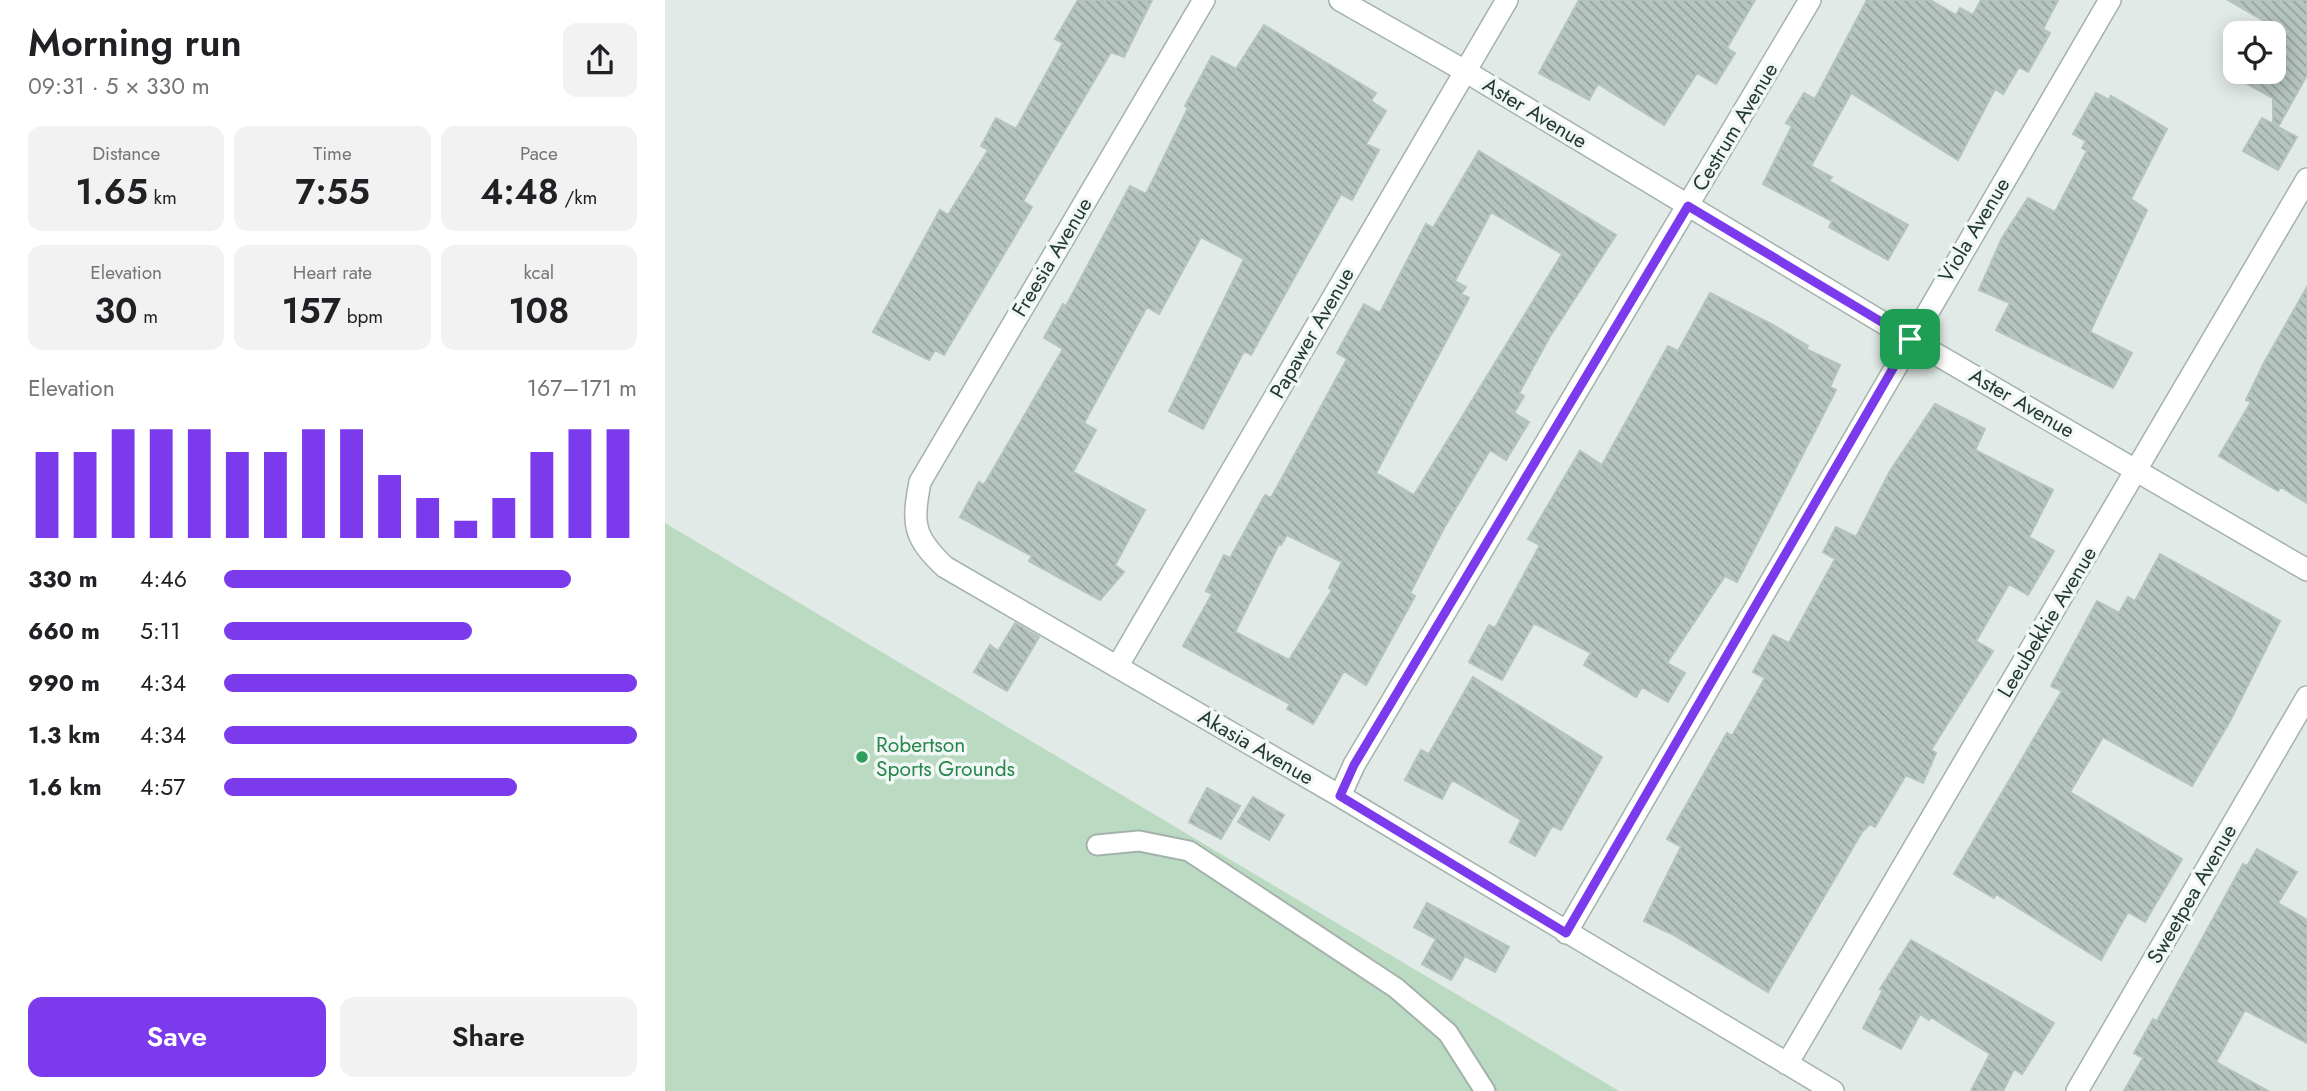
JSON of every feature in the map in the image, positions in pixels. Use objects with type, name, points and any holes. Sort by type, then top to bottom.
[{"type":"street","name":"Freesia Avenue","points":[[913,519],[920,482],[1205,0]]},
{"type":"street","name":"Aster Avenue","points":[[1340,0],[1465,71],[1910,339],[2307,570]]},
{"type":"street","name":"Papawer Avenue","points":[[1117,667],[1507,0]]},
{"type":"street","name":"Cestrum Avenue","points":[[1340,796],[1354,765],[1810,0]]},
{"type":"street","name":"Viola Avenue","points":[[1566,933],[2110,0]]},
{"type":"street","name":"Leeubekkie Avenue","points":[[1787,1064],[2307,179]]},
{"type":"street","name":"Akasia Avenue","points":[[913,519],[925,549],[945,567],[1340,796],[1833,1091]]},
{"type":"street","name":"Sweetpea Avenue","points":[[2077,1091],[2307,697]]},
{"type":"lane","points":[[1097,845],[1139,841],[1189,851],[1396,988],[1448,1033],[1485,1091]]},
{"type":"green space","name":"Robertson Sports Grounds","points":[[665,523],[1619,1091],[665,1091]]},
{"type":"building","points":[[1078,0],[1152,0],[1124,57],[1111,52],[1023,201],[1032,207],[944,355],[935,350],[929,360],[873,332],[940,210],[948,215],[988,150],[981,146],[996,118],[1016,129],[1063,43],[1055,39]]},
{"type":"building","points":[[1579,0],[1755,0],[1727,48],[1735,53],[1716,84],[1697,73],[1664,125],[1598,84],[1589,100],[1539,73]]},
{"type":"building","points":[[1867,0],[1930,0],[1956,15],[1960,8],[1973,15],[1981,0],[2058,0],[2043,29],[2050,33],[2028,72],[2019,67],[2003,94],[1995,89],[1958,160],[1851,93],[1811,166],[1832,177],[1829,181],[1908,225],[1888,260],[1829,227],[1832,221],[1763,184],[1792,126],[1786,123],[1804,93],[1815,99]]},
{"type":"building","points":[[2228,0],[2307,0],[2307,75],[2278,127],[2297,137],[2278,170],[2243,151],[2262,118],[2273,124],[2273,98],[2248,84],[2286,84],[2286,21],[2264,21]]},
{"type":"building","points":[[1264,25],[1376,93],[1371,101],[1386,111],[1366,144],[1379,150],[1352,200],[1341,194],[1251,355],[1244,351],[1203,429],[1169,411],[1244,259],[1201,237],[1159,314],[1147,307],[1084,423],[1096,430],[1073,472],[1145,510],[1115,565],[1124,572],[1100,600],[1029,561],[1032,556],[960,517],[979,482],[984,485],[1063,349],[1044,338],[1063,304],[1066,306],[1130,186],[1146,194],[1188,108],[1185,106],[1212,56],[1236,69]]},
{"type":"building","points":[[2096,93],[2109,100],[2111,96],[2167,129],[2131,199],[2147,210],[2090,332],[2132,353],[2113,388],[1996,330],[2010,303],[1979,290],[2002,238],[2028,198],[2055,212],[2087,151],[2082,148],[2086,141],[2073,134]]},
{"type":"building","points":[[1479,151],[1616,235],[1549,338],[1519,393],[1524,396],[1514,413],[1529,422],[1506,460],[1490,450],[1444,528],[1410,593],[1415,596],[1366,685],[1344,671],[1313,724],[1287,709],[1290,704],[1183,646],[1212,594],[1206,591],[1224,555],[1230,558],[1265,495],[1271,498],[1347,359],[1337,353],[1364,304],[1380,313],[1426,224],[1433,228]],"holes":[[[1491,212],[1562,254],[1414,495],[1376,473],[1469,298],[1461,294],[1466,287],[1455,281]],[[1287,535],[1342,562],[1329,588],[1332,590],[1289,660],[1235,632],[1279,544],[1281,545]]]},
{"type":"building","points":[[2307,287],[2307,503],[2281,487],[2278,491],[2219,456],[2251,402],[2246,400],[2264,363]]},
{"type":"building","points":[[1710,293],[1773,325],[1808,346],[1806,349],[1840,365],[1830,387],[1836,390],[1737,582],[1725,576],[1667,663],[1685,673],[1668,702],[1642,687],[1636,697],[1584,665],[1591,653],[1534,623],[1502,680],[1469,662],[1489,625],[1495,628],[1540,545],[1528,539],[1580,451],[1602,465],[1668,346],[1678,351]]},
{"type":"building","points":[[1935,404],[1985,429],[1975,450],[2053,490],[2029,537],[2054,551],[2028,595],[2009,584],[1976,641],[1993,651],[1931,750],[1936,753],[1923,783],[1906,775],[1875,827],[1870,824],[1862,832],[1768,992],[1672,934],[1644,921],[1681,847],[1667,839],[1727,733],[1732,736],[1765,678],[1753,672],[1773,635],[1789,643],[1835,559],[1823,552],[1836,527],[1856,537],[1890,471]]},
{"type":"building","points":[[2160,554],[2280,621],[2230,721],[2192,786],[2103,737],[2070,792],[2182,859],[2145,922],[2128,912],[2101,960],[1996,894],[1994,898],[1954,874],[2062,691],[2051,686],[2097,601],[2119,613],[2128,597],[2135,601]]},
{"type":"building","points":[[1015,623],[1039,637],[1007,691],[974,672],[990,645],[998,651]]},
{"type":"building","points":[[1473,677],[1602,757],[1561,830],[1552,826],[1535,856],[1510,842],[1521,820],[1452,780],[1442,799],[1405,780],[1421,750],[1429,754]]},
{"type":"building","points":[[1207,788],[1240,806],[1221,839],[1189,822]]},
{"type":"building","points":[[1253,797],[1284,815],[1269,840],[1238,822]]},
{"type":"building","points":[[2257,849],[2297,872],[2278,903],[2307,920],[2307,1043],[2245,1010],[2216,1062],[2268,1091],[2124,1091],[2143,1058],[2134,1053],[2153,1019],[2157,1021],[2243,864],[2247,866]]},
{"type":"building","points":[[1427,903],[1509,947],[1495,972],[1465,956],[1451,980],[1422,964],[1436,939],[1414,927]]},
{"type":"building","points":[[1911,940],[2054,1023],[2022,1074],[2014,1069],[2003,1091],[1971,1091],[1990,1054],[1931,1017],[1929,1020],[1920,1014],[1901,1049],[1863,1028],[1883,990],[1880,989]]},
{"type":"place","name":"Robertson Sports Grounds","points":[[862,757]]},
{"type":"route","points":[[1688,206],[1910,339],[1566,933],[1340,796],[1354,765],[1688,206]]}]
